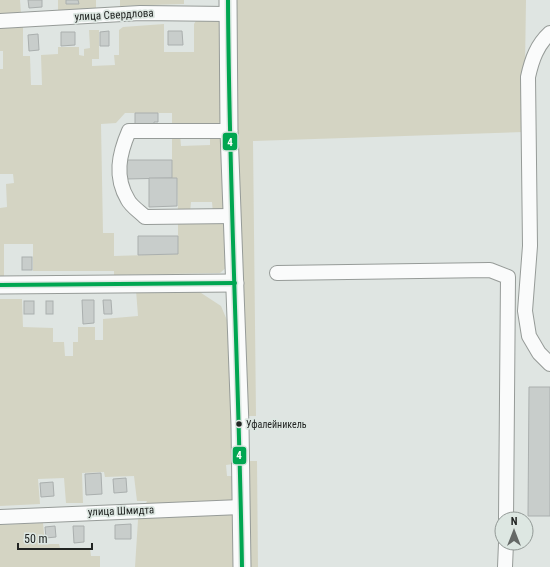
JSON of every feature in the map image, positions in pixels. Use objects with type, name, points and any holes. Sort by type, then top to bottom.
[{"type":"main road","points":[[228,7],[229,131],[235,283],[242,567]]},
{"type":"main road","points":[[0,285],[235,283]]},
{"type":"street","name":"улица Свердлова","points":[[0,21],[228,7]]},
{"type":"street","points":[[550,32],[542,40],[532,58],[528,77],[530,246],[525,311],[529,336],[539,353],[550,364]]},
{"type":"street","points":[[229,131],[129,131],[120,153],[120,181],[128,200],[145,217],[233,216]]},
{"type":"street","points":[[276,273],[490,270],[508,277],[506,511]]},
{"type":"street","name":"улица Шмидта","points":[[0,516],[241,507]]},
{"type":"street","points":[[505,567],[506,551]]},
{"type":"green space","points":[[0,0],[20,0],[21,14],[0,15]]},
{"type":"green space","points":[[58,0],[96,0],[96,8],[58,12]]},
{"type":"green space","points":[[120,0],[184,0],[184,4],[120,6]]},
{"type":"green space","points":[[232,0],[526,0],[524,132],[253,141],[256,416],[245,416]]},
{"type":"green space","points":[[197,19],[217,19],[222,26],[223,121],[214,125],[172,125],[172,113],[125,113],[116,123],[101,124],[103,233],[114,233],[114,256],[178,254],[178,219],[219,219],[228,224],[229,265],[220,273],[114,275],[114,271],[33,271],[33,244],[4,244],[4,279],[0,279],[0,208],[7,207],[6,184],[14,183],[13,174],[0,174],[0,69],[3,69],[3,51],[0,51],[0,25],[23,24],[23,56],[30,56],[31,85],[42,85],[41,55],[58,54],[58,47],[79,47],[79,55],[84,56],[84,49],[90,48],[89,30],[99,30],[99,59],[92,59],[92,66],[115,65],[114,55],[119,55],[119,30],[123,27],[164,24],[164,52],[194,52],[194,24]]},
{"type":"green space","points":[[180,134],[181,146],[210,145],[210,134],[218,135],[226,146],[228,204],[219,213],[213,213],[212,202],[191,202],[190,213],[178,213],[177,178],[172,178],[172,135]]},
{"type":"green space","points":[[195,289],[221,306],[229,325],[233,464],[226,465],[227,476],[234,476],[235,567],[135,567],[138,520],[147,501],[137,501],[134,476],[105,477],[104,472],[82,473],[83,503],[66,503],[64,478],[38,479],[40,504],[0,506],[0,299],[22,299],[23,327],[53,328],[53,342],[64,342],[65,356],[73,356],[73,342],[78,342],[78,327],[95,327],[95,340],[103,340],[103,319],[138,316],[136,290]]},
{"type":"green space","points":[[249,461],[257,461],[258,567],[249,567]]},
{"type":"green space","points":[[43,523],[45,544],[59,544],[60,548],[90,548],[91,556],[100,556],[100,567],[0,567],[0,525]]},
{"type":"building","points":[[28,0],[42,0],[42,7],[29,8]]},
{"type":"building","points":[[66,0],[78,0],[79,4],[66,4]]},
{"type":"building","points":[[109,31],[109,46],[100,46],[100,32]]},
{"type":"building","points":[[168,31],[182,31],[183,45],[168,45]]},
{"type":"building","points":[[61,32],[75,32],[75,45],[61,46]]},
{"type":"building","points":[[38,34],[39,50],[29,51],[28,35]]},
{"type":"building","points":[[135,113],[158,113],[158,122],[154,122],[154,126],[135,126]]},
{"type":"building","points":[[126,160],[172,160],[172,178],[126,179]]},
{"type":"building","points":[[149,178],[177,178],[177,206],[149,207]]},
{"type":"building","points":[[138,236],[178,236],[178,254],[138,255]]},
{"type":"building","points":[[22,257],[32,257],[32,270],[22,270]]},
{"type":"building","points":[[82,300],[94,300],[94,323],[83,324]]},
{"type":"building","points":[[103,300],[111,300],[112,314],[104,314]]},
{"type":"building","points":[[24,301],[34,301],[34,314],[24,314]]},
{"type":"building","points":[[46,301],[53,301],[53,314],[46,314]]},
{"type":"building","points":[[529,387],[550,387],[550,516],[534,516],[534,511],[528,511]]},
{"type":"building","points":[[101,473],[102,494],[86,495],[85,474]]},
{"type":"building","points":[[126,478],[127,492],[114,493],[113,479]]},
{"type":"building","points":[[53,482],[54,496],[41,497],[40,483]]},
{"type":"building","points":[[131,524],[131,539],[115,539],[115,525]]},
{"type":"building","points":[[55,526],[56,537],[46,538],[45,527]]},
{"type":"building","points":[[73,526],[84,526],[84,542],[74,543]]},
{"type":"transit line","name":"4","points":[[228,0],[230,142],[242,567]]},
{"type":"transit line","name":"4","points":[[0,285],[235,283]]},
{"type":"place","name":"Уфалейникель","points":[[239,424]]}]
